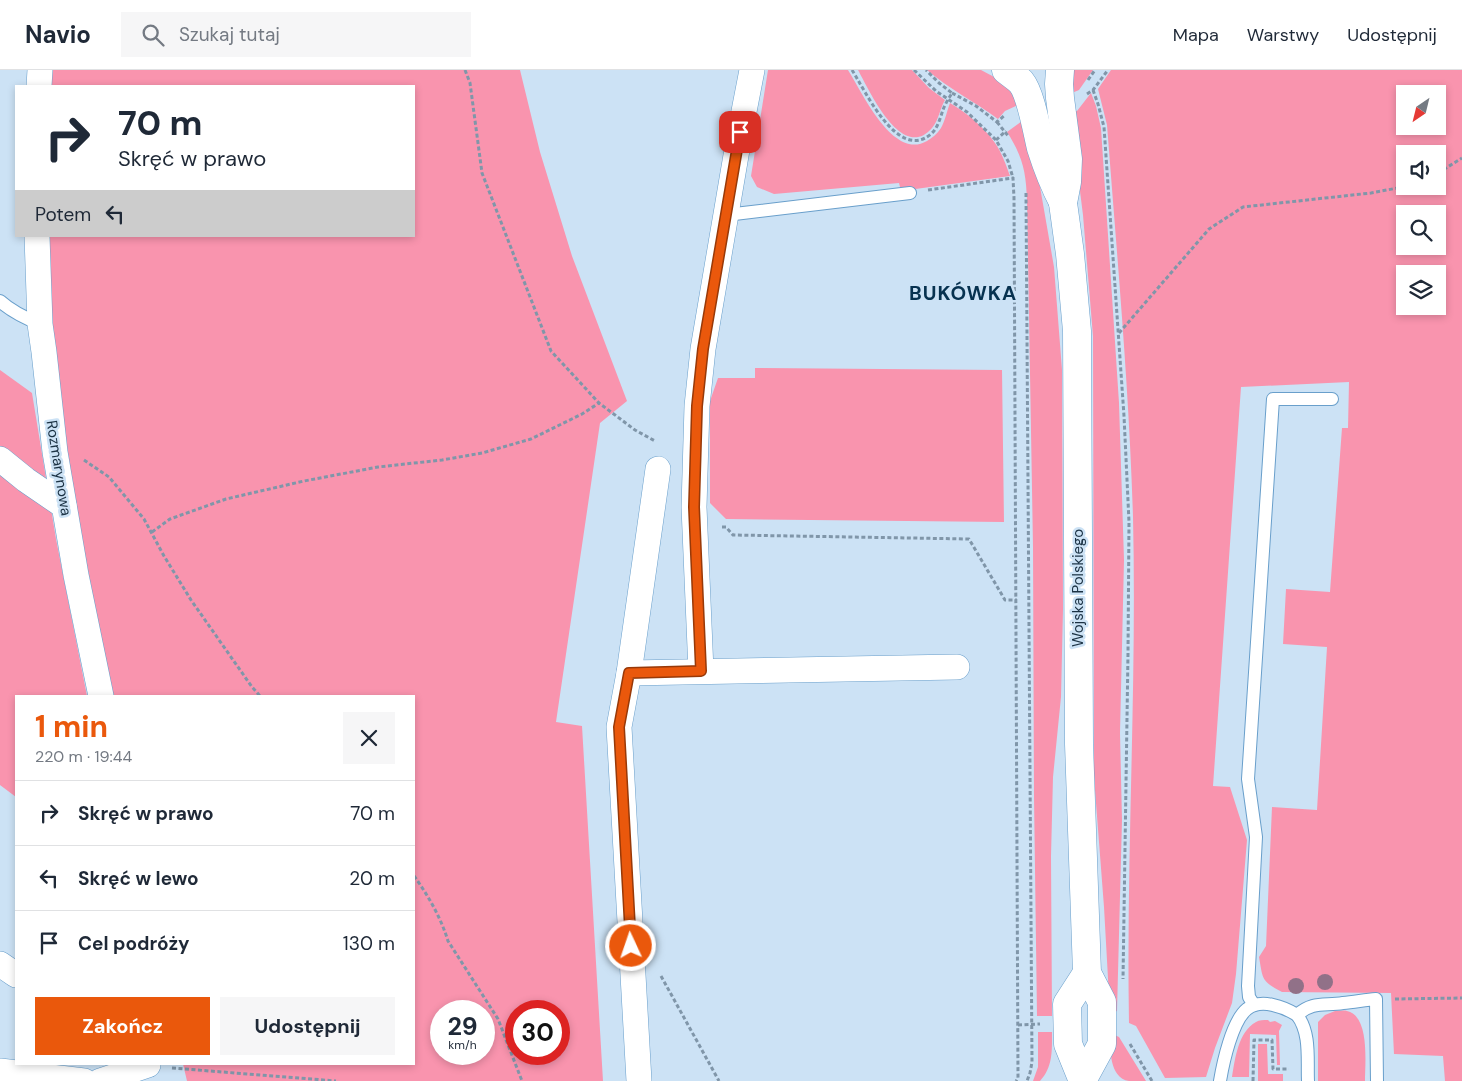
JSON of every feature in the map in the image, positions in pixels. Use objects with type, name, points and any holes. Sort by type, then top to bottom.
[{"type":"main road","name":"Wojska Polskiego","points":[[1006,70],[1021,83],[1025,90],[1052,182],[1063,203]]},
{"type":"main road","name":"Wojska Polskiego","points":[[1060,70],[1058,84],[1068,158],[1067,182],[1063,203],[1077,331],[1079,744],[1087,973],[1067,1004],[1068,1044],[1083,1080]]},
{"type":"street","points":[[39,85],[40,70]]},
{"type":"street","points":[[701,671],[694,507],[697,406],[703,349],[752,70]]},
{"type":"street","name":"Rozmarynowa","points":[[36,237],[40,324],[55,452],[76,576],[101,695]]},
{"type":"street","points":[[0,459],[26,480],[64,506]]},
{"type":"street","points":[[639,1081],[619,727],[629,673],[658,469]]},
{"type":"street","points":[[629,673],[957,667]]},
{"type":"street","points":[[0,964],[15,974]]},
{"type":"street","points":[[100,1081],[149,1068]]},
{"type":"street","points":[[0,1071],[84,1081]]},
{"type":"lane","points":[[726,215],[910,193]]},
{"type":"lane","points":[[0,301],[17,314],[40,324]]},
{"type":"lane","points":[[1254,1005],[1249,997],[1248,986],[1256,837],[1248,779],[1273,398],[1332,399]]},
{"type":"lane","points":[[1298,1015],[1305,1008],[1318,1004],[1341,1004],[1376,999],[1377,1081]]},
{"type":"lane","points":[[1220,1081],[1224,1057],[1245,1010],[1254,1005],[1265,1004],[1290,1010],[1298,1015],[1303,1022],[1306,1034],[1308,1081]]},
{"type":"path","points":[[465,70],[470,83],[482,173],[551,351],[600,403],[652,441],[661,442]]},
{"type":"path","points":[[852,70],[883,120],[892,130],[906,139],[922,140],[932,133],[952,93]]},
{"type":"path","points":[[914,70],[936,91],[967,112],[996,140],[1008,161],[1013,178],[1017,600],[1018,1078],[1016,1081]]},
{"type":"path","points":[[926,70],[952,93],[976,106],[997,122],[1013,143]]},
{"type":"path","points":[[1108,70],[1093,90],[1104,127],[1124,416],[1129,522],[1123,984]]},
{"type":"path","points":[[997,122],[1011,110]]},
{"type":"path","points":[[1446,168],[1462,158]]},
{"type":"path","points":[[910,193],[1013,178]]},
{"type":"path","points":[[1118,334],[1209,229],[1243,207],[1371,193],[1396,188]]},
{"type":"path","points":[[1026,190],[1032,1024],[1032,1062],[1027,1081]]},
{"type":"path","points":[[152,532],[170,518],[226,499],[304,481],[378,467],[442,460],[482,453],[531,439],[600,403]]},
{"type":"path","points":[[55,452],[81,458],[109,477],[144,519],[191,600],[259,695]]},
{"type":"path","points":[[695,528],[726,527],[733,536],[969,538],[1005,600],[1017,600]]},
{"type":"path","points":[[415,877],[423,888],[440,920],[448,941],[498,1019],[522,1081]]},
{"type":"path","points":[[632,966],[659,971],[719,1081]]},
{"type":"path","points":[[1376,999],[1462,998]]},
{"type":"path","points":[[1018,1024],[1042,1024]]},
{"type":"path","points":[[1253,1081],[1254,1040],[1272,1040],[1273,1069],[1290,1069]]},
{"type":"path","points":[[1130,1043],[1152,1081]]},
{"type":"path","points":[[149,1068],[336,1081]]},
{"type":"shaded area","points":[[50,70],[520,70],[540,152],[572,256],[627,401],[600,423],[556,722],[582,726],[603,1081],[187,1081],[183,1065],[415,1065],[415,695],[112,695],[72,487],[52,345],[47,237],[415,237],[415,85],[50,85]]},
{"type":"shaded area","points":[[768,70],[848,70],[880,121],[902,141],[914,145],[927,141],[938,132],[944,122],[950,103],[963,111],[991,137],[1004,159],[1010,176],[901,191],[899,183],[774,194],[757,187],[751,176]]},
{"type":"shaded area","points":[[858,70],[912,70],[929,88],[945,100],[932,128],[921,136],[909,137],[898,130],[878,106]]},
{"type":"shaded area","points":[[927,70],[981,70],[1006,86],[1013,94],[1018,105],[1005,111],[998,119]]},
{"type":"shaded area","points":[[1072,70],[1093,70],[1079,90],[1067,95]]},
{"type":"shaded area","points":[[1111,70],[1462,70],[1462,1081],[1445,1081],[1443,1056],[1394,1054],[1391,993],[1282,992],[1264,979],[1261,970],[1259,957],[1266,946],[1272,807],[1317,810],[1327,647],[1283,644],[1286,589],[1330,592],[1342,428],[1348,428],[1349,382],[1241,387],[1213,786],[1230,787],[1247,840],[1232,1003],[1206,1077],[1165,1078],[1136,1026],[1129,1023],[1128,960],[1134,644],[1133,517],[1126,370],[1107,125],[1098,89]]},
{"type":"shaded area","points":[[1091,93],[1101,128],[1119,403],[1124,560],[1120,733],[1122,820],[1117,1011],[1110,1014],[1094,777],[1093,336],[1083,215],[1070,112],[1077,111]]},
{"type":"shaded area","points":[[1022,121],[1039,181],[1054,267],[1062,370],[1063,609],[1061,697],[1053,777],[1051,856],[1052,1016],[1037,1016],[1033,547],[1027,190],[1020,157],[1007,132]]},
{"type":"shaded area","points":[[755,368],[1002,370],[1004,522],[726,519],[710,503],[710,401],[718,378],[755,378]]},
{"type":"shaded area","points":[[0,370],[32,393],[56,539],[87,695],[15,695],[15,796],[0,785]]},
{"type":"shaded area","points":[[1335,1011],[1347,1011],[1360,1022],[1365,1041],[1365,1081],[1318,1081],[1318,1022],[1325,1015]]},
{"type":"shaded area","points":[[1268,1020],[1282,1025],[1279,1031],[1280,1065],[1277,1065],[1276,1035],[1250,1034],[1249,1077],[1232,1077],[1238,1046],[1245,1032],[1257,1021]]},
{"type":"shaded area","points":[[1038,1032],[1052,1032],[1052,1052],[1050,1064],[1044,1076],[1040,1081],[1033,1081],[1038,1067]]},
{"type":"shaded area","points":[[1110,1033],[1119,1037],[1146,1081],[1129,1081],[1122,1079],[1118,1074],[1112,1061]]},
{"type":"shaded area","points":[[1258,1044],[1267,1044],[1268,1074],[1283,1074],[1283,1081],[1258,1081]]},
{"type":"district","name":"BUKÓWKA","points":[[963,293]]},
{"type":"route","points":[[631,946],[619,727],[629,673],[701,671],[694,507],[697,406],[703,349],[740,132]]}]
